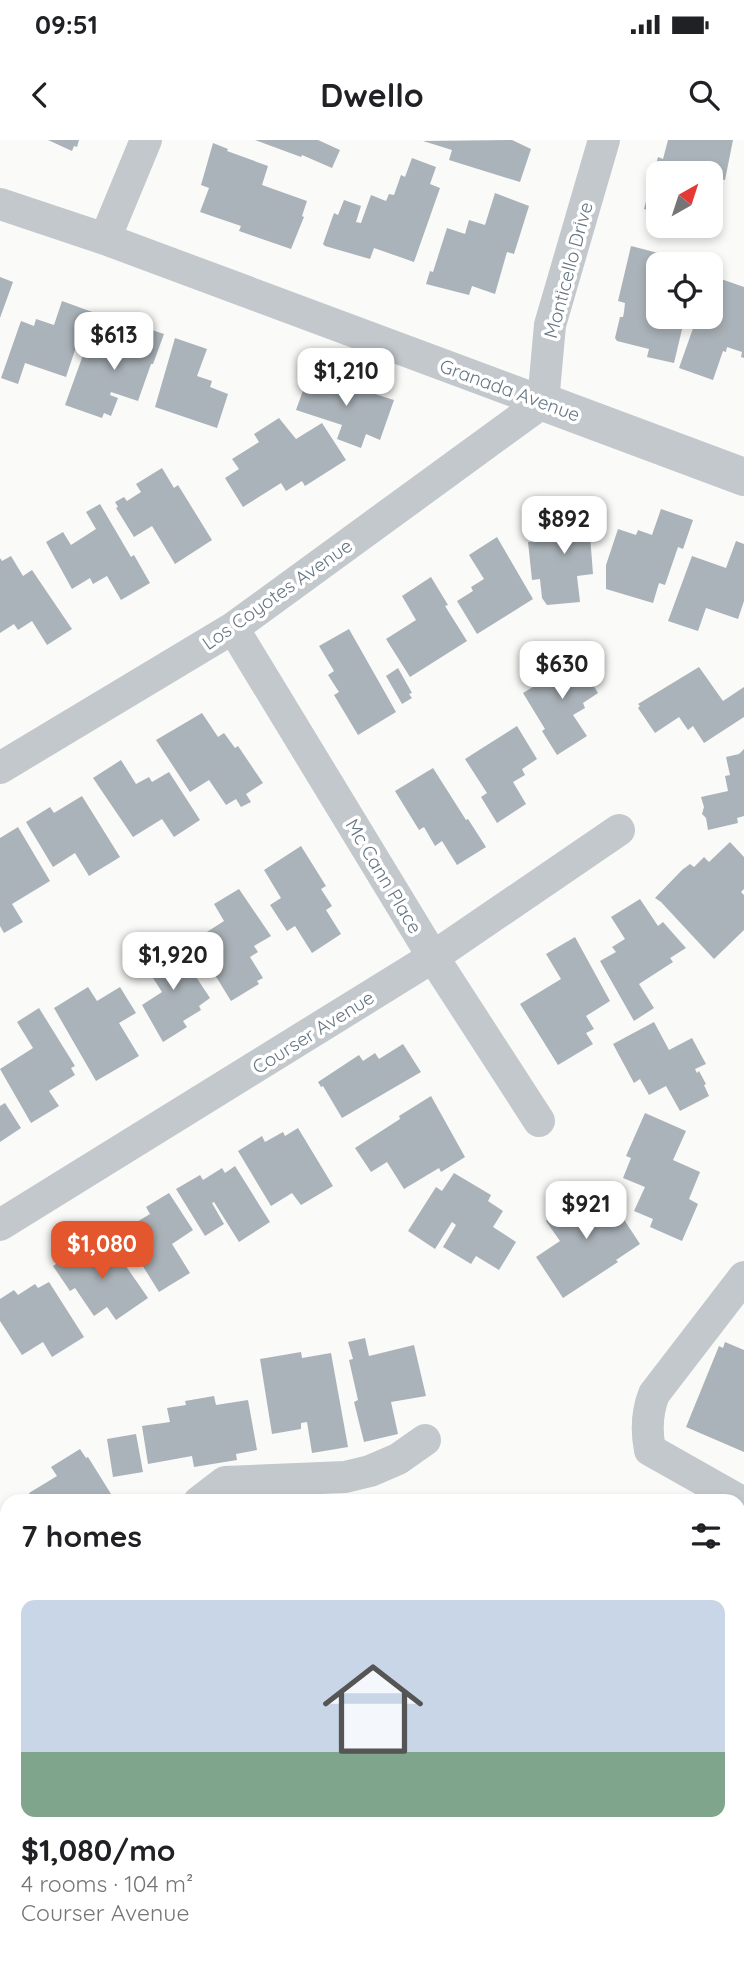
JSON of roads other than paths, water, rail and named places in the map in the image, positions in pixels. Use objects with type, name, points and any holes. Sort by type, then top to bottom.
[{"type":"street","points":[[105,239],[146,140]]},
{"type":"street","name":"Monticello Drive","points":[[544,402],[550,325],[604,140]]},
{"type":"street","name":"Granada Avenue","points":[[0,204],[105,239],[744,477]]},
{"type":"street","name":"Los Coyotes Avenue","points":[[0,768],[233,628],[544,402]]},
{"type":"street","name":"Mc Cann Place","points":[[233,628],[433,957],[539,1121]]},
{"type":"street","name":"Courser Avenue","points":[[0,1225],[433,957],[619,830]]},
{"type":"street","points":[[728,1494],[650,1450],[647,1435],[648,1408],[654,1394],[744,1277]]},
{"type":"street","points":[[209,1494],[225,1482],[345,1477],[370,1471],[398,1459],[425,1440]]}]
